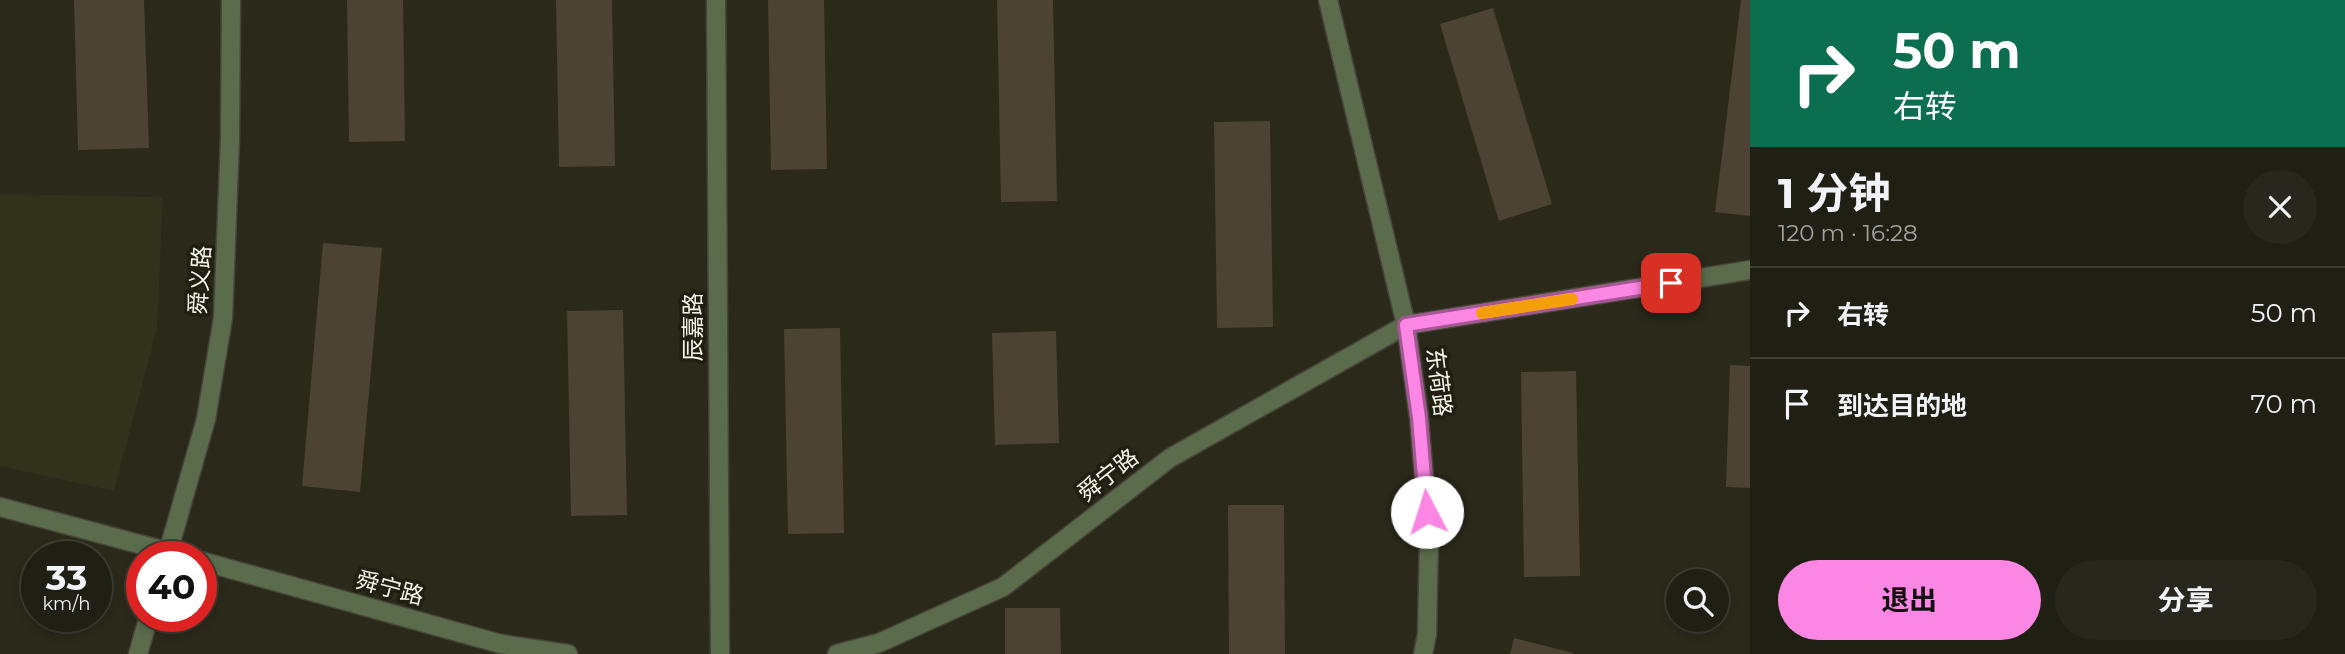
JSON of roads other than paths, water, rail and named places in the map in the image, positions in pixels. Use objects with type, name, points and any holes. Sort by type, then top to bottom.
[{"type":"street","name":"舜义路","points":[[177,541],[206,419],[223,318],[230,139],[231,0]]},
{"type":"street","name":"辰嘉路","points":[[716,0],[720,654]]},
{"type":"street","name":"东荷路","points":[[1328,0],[1406,325],[1419,418],[1429,537],[1427,634],[1423,654]]},
{"type":"street","points":[[1406,325],[1750,270]]},
{"type":"street","name":"舜宁路","points":[[837,654],[879,643],[1003,586],[1170,458],[1406,325]]},
{"type":"street","points":[[0,507],[126,542]]},
{"type":"street","name":"舜宁路","points":[[217,565],[501,644],[568,654]]},
{"type":"street","points":[[138,654],[144,632]]}]
